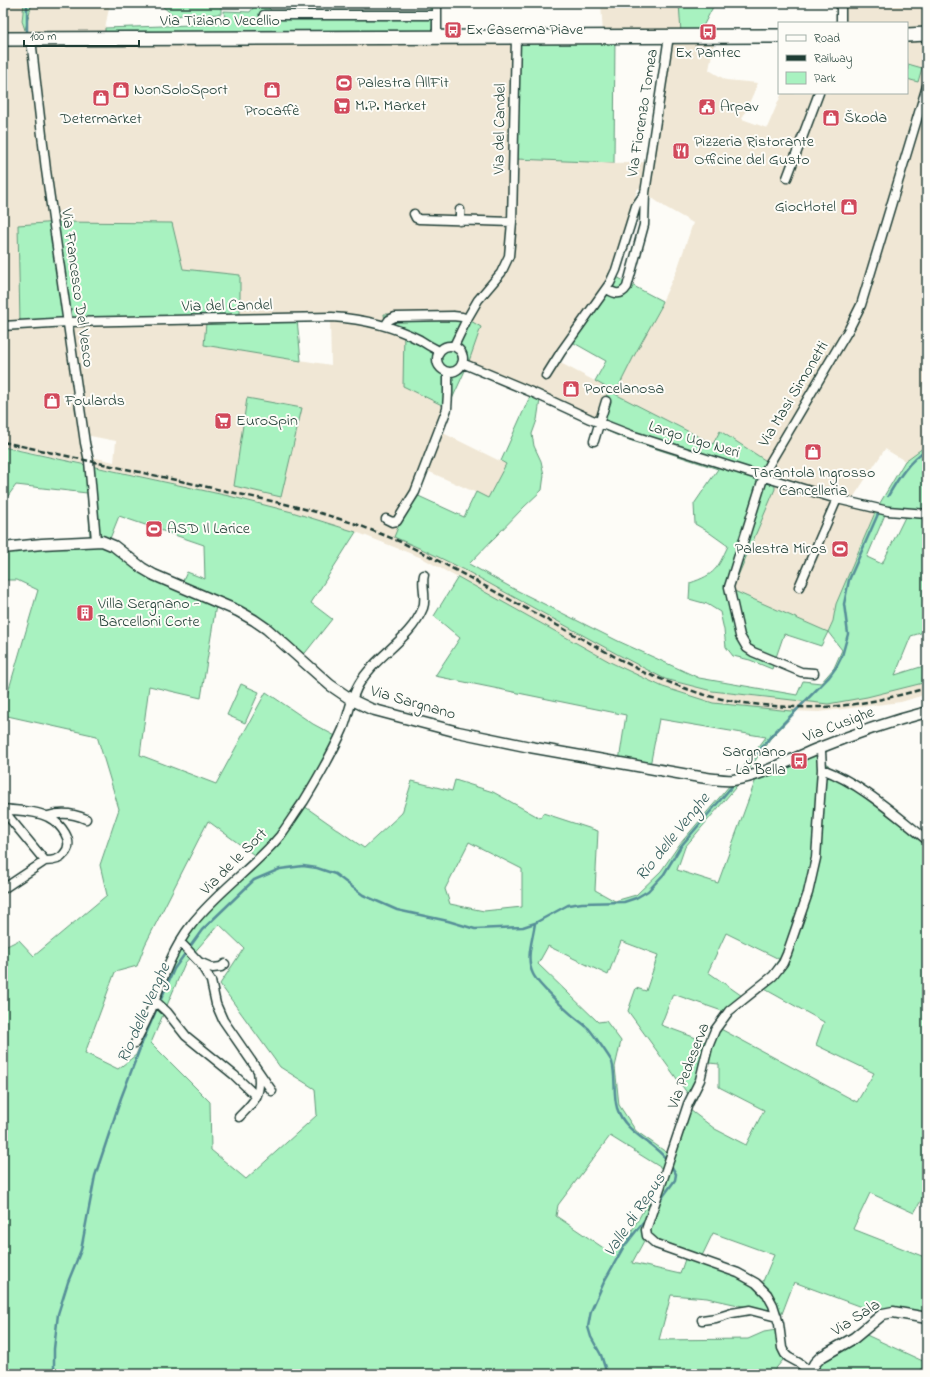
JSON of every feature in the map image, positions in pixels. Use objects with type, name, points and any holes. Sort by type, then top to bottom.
[{"type":"main road","points":[[908,35],[927,34]]},
{"type":"main road","name":"Via Tiziano Vecellio","points":[[3,39],[778,36]]},
{"type":"street","points":[[437,3],[437,37]]},
{"type":"street","points":[[841,3],[841,22]]},
{"type":"street","name":"Via Tiziano Vecellio","points":[[264,14],[437,15]]},
{"type":"street","name":"Via Fiorenzo Tomea","points":[[607,289],[618,294],[625,291],[644,225],[645,193],[669,36]]},
{"type":"street","name":"Via del Candel","points":[[454,346],[478,300],[493,283],[509,256],[512,222],[516,37]]},
{"type":"street","name":"Via Francesco Del Vesco","points":[[31,39],[46,170],[84,436],[89,461],[96,540]]},
{"type":"street","name":"Via Masi Simonetti","points":[[814,672],[801,672],[753,652],[747,648],[740,636],[729,587],[764,477],[774,454],[849,330],[861,305],[927,86]]},
{"type":"street","points":[[787,178],[819,94]]},
{"type":"street","name":"Via Fiorenzo Tomea","points":[[546,376],[561,352],[607,289],[616,270],[636,206],[645,193]]},
{"type":"street","points":[[460,210],[460,221]]},
{"type":"street","points":[[414,214],[415,217],[419,219],[512,222]]},
{"type":"street","points":[[385,326],[389,320],[395,317],[453,316],[462,317],[467,320]]},
{"type":"street","name":"Via del Candel","points":[[3,326],[68,322],[332,317],[355,319],[385,326],[419,340],[439,351]]},
{"type":"street","points":[[446,346],[454,346],[458,348],[462,355],[462,363],[458,369],[448,372],[441,369],[437,362],[437,355],[439,351],[446,346]]},
{"type":"street","name":"Largo Ugo Neri","points":[[462,363],[536,394],[599,423],[631,435],[837,499],[888,511],[927,514]]},
{"type":"street","points":[[386,519],[392,522],[397,521],[415,492],[447,409],[448,372]]},
{"type":"street","points":[[594,442],[606,401]]},
{"type":"street","points":[[799,587],[837,499]]},
{"type":"street","name":"Via Sargnano","points":[[3,548],[102,540],[114,546],[142,568],[154,575],[254,620],[267,629],[330,685],[352,700],[383,713],[458,732],[530,747],[717,780],[738,778],[764,771]]},
{"type":"street","points":[[352,700],[365,675],[400,641],[414,624],[425,600],[424,575]]},
{"type":"street","name":"Via de le Sort","points":[[135,1043],[156,1001],[163,976],[182,945],[193,922],[279,836],[304,801],[328,760],[343,729],[352,700]]},
{"type":"street","name":"Via Cusighe","points":[[764,771],[882,724],[927,712]]},
{"type":"street","name":"Via Pedeserva","points":[[809,1373],[800,1364],[785,1354],[782,1348],[777,1317],[770,1300],[756,1283],[738,1273],[653,1242],[649,1240],[646,1233],[648,1221],[689,1102],[700,1080],[708,1047],[718,1027],[729,1011],[773,976],[781,967],[787,954],[808,893],[816,858],[822,769],[820,748]]},
{"type":"street","points":[[822,769],[844,778],[869,794],[927,840]]},
{"type":"street","points":[[3,809],[34,812],[48,816],[63,831],[68,842],[68,847],[64,855],[60,858],[44,861],[3,889]]},
{"type":"street","points":[[3,809],[44,861]]},
{"type":"street","points":[[48,816],[66,813],[76,814],[86,818]]},
{"type":"street","points":[[182,945],[199,962],[211,981],[216,1004],[223,1020],[272,1091]]},
{"type":"street","points":[[199,962],[213,968],[221,967],[225,964]]},
{"type":"street","points":[[156,1001],[186,1036],[234,1075],[256,1096]]},
{"type":"street","points":[[240,1117],[253,1103],[259,1090],[257,1068]]},
{"type":"street","points":[[702,1320],[750,1310],[777,1317]]},
{"type":"street","name":"Via Sala","points":[[809,1373],[821,1357],[854,1338],[883,1314],[893,1312],[927,1318]]},
{"type":"shaded area","points":[[3,3],[24,3],[22,21],[25,29],[32,3],[110,3],[105,28],[105,45],[517,33],[516,159],[614,163],[647,162],[670,33],[603,34],[601,3],[679,3],[681,33],[716,32],[709,70],[726,80],[758,83],[742,119],[767,128],[782,94],[908,94],[908,22],[842,22],[842,3],[927,3],[927,446],[905,461],[885,449],[851,501],[877,508],[836,604],[833,621],[828,632],[731,590],[756,534],[769,463],[720,431],[714,444],[615,394],[647,330],[661,307],[660,306],[677,270],[693,223],[665,207],[638,188],[606,282],[553,359],[610,389],[596,426],[540,400],[531,394],[404,331],[448,408],[439,431],[506,464],[488,498],[423,469],[394,537],[463,569],[665,679],[712,691],[769,698],[867,697],[927,682],[927,694],[901,702],[819,712],[791,711],[713,703],[663,687],[612,663],[422,558],[356,532],[292,512],[229,496],[3,446]],"holes":[[[183,269],[207,272],[239,321],[330,319],[331,365],[204,345],[207,323]],[[80,434],[116,441],[114,462],[83,455]]]},
{"type":"green space","points":[[24,3],[32,3],[25,30],[22,21]]},
{"type":"green space","points":[[158,3],[221,3],[221,14],[186,14],[178,16],[172,14]]},
{"type":"green space","points":[[257,3],[264,3],[271,10],[430,10],[430,3],[433,3],[432,32],[105,45],[105,28],[220,24],[225,21],[224,11],[250,12]]},
{"type":"green space","points":[[679,3],[715,3],[700,32],[681,33]]},
{"type":"green space","points":[[517,33],[615,34],[614,163],[516,159]]},
{"type":"green space","points":[[908,64],[922,68],[918,82],[908,79]]},
{"type":"green space","points":[[58,222],[172,223],[183,269],[240,275],[240,321],[297,319],[301,361],[204,345],[206,323],[20,323],[18,225]]},
{"type":"green space","points":[[609,273],[662,301],[661,307],[615,394],[713,444],[720,431],[774,466],[775,489],[732,590],[828,632],[821,646],[784,634],[772,669],[750,660],[733,656],[726,647],[720,612],[707,604],[689,599],[690,583],[705,577],[715,570],[728,546],[695,524],[694,504],[718,469],[623,438],[596,426],[609,389],[595,381],[606,361],[567,339],[606,282]]},
{"type":"green space","points":[[454,311],[481,327],[468,364],[448,408],[403,386],[404,331],[385,323],[384,314],[446,314]]},
{"type":"green space","points":[[531,394],[540,400],[537,420],[532,434],[534,446],[541,461],[544,475],[542,490],[469,564],[514,589],[618,641],[699,678],[797,695],[803,681],[821,683],[834,668],[842,650],[828,632],[833,621],[836,604],[877,508],[905,461],[927,445],[927,631],[911,636],[895,675],[927,665],[927,682],[867,697],[828,704],[712,691],[665,679],[463,569],[394,537],[412,493],[464,517],[476,492],[488,498],[506,464],[501,461]],"holes":[[[887,510],[907,513],[882,564],[867,557]]]},
{"type":"green space","points":[[247,398],[302,408],[281,497],[234,486]]},
{"type":"green space","points":[[3,447],[229,496],[292,512],[356,532],[311,603],[332,619],[298,662],[266,634],[217,599],[201,698],[149,686],[140,755],[216,784],[266,692],[313,724],[341,739],[304,806],[364,848],[402,813],[412,781],[452,791],[455,780],[493,792],[540,818],[543,813],[598,831],[595,890],[615,901],[636,895],[661,871],[679,845],[730,785],[766,737],[659,719],[650,766],[619,761],[626,715],[435,676],[460,638],[434,616],[458,577],[612,663],[663,687],[713,703],[791,711],[798,710],[770,739],[741,781],[685,847],[677,870],[718,883],[756,779],[818,753],[841,780],[927,845],[927,1190],[914,1213],[870,1193],[853,1229],[927,1258],[927,1317],[872,1311],[794,1282],[780,1319],[747,1307],[707,1298],[671,1295],[659,1340],[748,1339],[764,1332],[776,1330],[783,1360],[771,1374],[3,1374],[3,948],[19,940],[34,956],[107,895],[100,865],[119,809],[97,736],[3,715],[3,699],[6,699],[38,590],[17,580],[3,580],[3,552],[90,538],[87,493],[16,485],[3,503]],"holes":[[[119,516],[204,545],[205,579],[187,572],[182,583],[147,569],[109,541]],[[208,821],[261,860],[194,925],[172,961],[136,1055],[118,1069],[85,1053],[115,972],[137,966],[145,945]],[[469,842],[522,869],[522,907],[484,911],[450,904],[445,889]],[[219,924],[244,948],[220,984],[280,1067],[315,1089],[317,1115],[246,1179],[211,1150],[210,1102],[151,1043],[185,963]],[[726,933],[779,959],[761,987],[824,1022],[816,1045],[874,1073],[857,1102],[717,1027],[707,1042],[661,1025],[673,994],[725,1012],[745,998],[708,972]],[[621,941],[658,955],[646,991],[636,988],[628,1011],[693,1101],[699,1062],[719,1064],[719,1087],[764,1110],[746,1145],[715,1129],[690,1110],[673,1157],[636,1131],[619,1105],[615,1067],[621,1041],[606,1021],[598,1022],[538,964],[548,946],[608,975]],[[610,1136],[668,1172],[663,1186],[651,1197],[627,1239],[611,1253],[556,1216],[558,1205]],[[713,1233],[774,1255],[761,1286],[701,1258]],[[645,1239],[687,1253],[680,1274],[632,1263]]]},
{"type":"green space","points":[[241,684],[259,692],[245,723],[227,715]]},
{"type":"green space","points":[[860,1332],[927,1363],[927,1374],[829,1374],[815,1369],[828,1351]]},
{"type":"waterway","points":[[27,3],[27,34]]},
{"type":"waterway","name":"Rio delle Venghe","points":[[888,496],[905,470],[927,449]]},
{"type":"waterway","name":"Rio delle Venghe","points":[[740,775],[770,737],[829,677],[837,666],[842,656],[848,634],[844,604],[849,580],[878,514]]},
{"type":"waterway","name":"Rio delle Venghe","points":[[54,1374],[54,1349],[58,1314],[68,1282],[81,1250],[95,1176],[121,1098],[142,1043],[174,969],[202,930],[254,880],[280,869],[303,866],[317,868],[335,874],[363,895],[397,910],[448,921],[475,929],[523,927],[535,923],[568,905],[582,903],[624,902],[636,898],[648,891],[664,874],[681,846],[734,784]]},
{"type":"waterway","name":"Valle di Repus","points":[[535,923],[530,948],[530,962],[533,974],[545,990],[589,1029],[598,1040],[612,1062],[616,1103],[621,1117],[632,1130],[654,1147],[667,1160]]},
{"type":"waterway","name":"Valle di Repus","points":[[659,1202],[675,1180],[676,1174],[670,1164]]},
{"type":"waterway","name":"Valle di Repus","points":[[607,1374],[601,1355],[591,1337],[588,1327],[591,1311],[605,1280],[623,1248],[647,1217]]},
{"type":"railway","points":[[3,442],[285,504],[356,524],[401,542],[435,559],[645,673],[680,687],[716,698],[762,705],[822,707],[862,703],[927,688]]},
{"type":"place","name":"Ex Caserma Piave","points":[[453,30]]},
{"type":"place","name":"Ex Pantec","points":[[708,32]]},
{"type":"place","name":"Palestra AllFit","points":[[344,83]]},
{"type":"place","name":"NonSoloSport","points":[[121,90]]},
{"type":"place","name":"Procaffè","points":[[272,90]]},
{"type":"place","name":"Determarket","points":[[101,98]]},
{"type":"place","name":"M.P. Market","points":[[342,106]]},
{"type":"place","name":"Arpav","points":[[707,107]]},
{"type":"place","name":"Škoda","points":[[831,118]]},
{"type":"place","name":"Pizzeria Ristorante Officine del Gusto","points":[[681,151]]},
{"type":"place","name":"GiocHotel","points":[[849,207]]},
{"type":"place","name":"Porcelanosa","points":[[571,389]]},
{"type":"place","name":"Foulards","points":[[52,401]]},
{"type":"place","name":"EuroSpin","points":[[223,421]]},
{"type":"place","name":"Tarantola Ingrosso Cancelleria","points":[[813,452]]},
{"type":"place","name":"ASD Il Larice","points":[[154,529]]},
{"type":"place","name":"Palestra Miros","points":[[840,549]]},
{"type":"place","name":"Villa Sergnano - Barcelloni Corte","points":[[85,613]]},
{"type":"place","name":"Sargnano - La Bella","points":[[799,761]]}]
